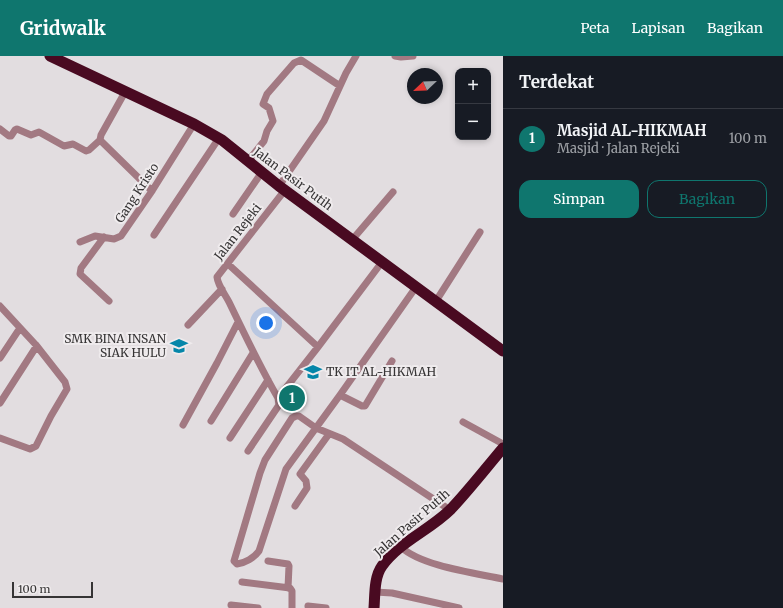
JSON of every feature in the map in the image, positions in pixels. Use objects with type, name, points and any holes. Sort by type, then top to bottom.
[{"type":"highway","name":"Jalan Pasir Putih","points":[[50,56],[194,124],[219,138],[282,188],[503,350]]},
{"type":"highway","name":"Jalan Pasir Putih","points":[[374,608],[378,575],[382,566],[401,547],[450,510],[503,448]]},
{"type":"street","name":"Jalan Rejeki","points":[[278,398],[253,353],[217,277],[228,264],[282,188],[324,121],[346,73],[356,56]]},
{"type":"street","points":[[395,56],[401,58],[413,56]]},
{"type":"street","points":[[248,161],[264,141],[267,131],[273,121],[269,108],[263,104],[268,94],[294,63],[301,60],[340,86]]},
{"type":"street","points":[[0,129],[9,136],[17,129],[31,135],[39,132],[64,146],[73,144],[86,151],[100,140],[101,135],[125,92]]},
{"type":"street","name":"Gang Kristo","points":[[80,242],[94,236],[114,239],[121,236],[152,191],[194,124]]},
{"type":"street","points":[[154,235],[219,138]]},
{"type":"street","points":[[100,140],[152,191]]},
{"type":"street","points":[[234,214],[262,172]]},
{"type":"street","points":[[352,240],[393,192]]},
{"type":"street","points":[[436,301],[480,232]]},
{"type":"street","points":[[104,238],[81,268],[80,274],[109,301]]},
{"type":"street","points":[[248,451],[279,407],[278,398],[382,262]]},
{"type":"street","points":[[228,264],[318,347]]},
{"type":"street","points":[[416,287],[340,395],[316,428],[286,469],[259,551],[244,563],[234,563],[234,558],[265,460],[292,418],[296,416],[299,416],[316,428],[343,439],[450,510]]},
{"type":"street","points":[[188,325],[222,289]]},
{"type":"street","points":[[0,438],[30,449],[36,446],[67,389],[65,382],[36,345],[1,309]]},
{"type":"street","points":[[183,425],[217,364],[238,322]]},
{"type":"street","points":[[0,358],[20,328]]},
{"type":"street","points":[[0,403],[36,345]]},
{"type":"street","points":[[211,421],[253,353]]},
{"type":"street","points":[[340,395],[362,406],[365,406],[392,361]]},
{"type":"street","points":[[230,438],[268,380]]},
{"type":"street","points":[[463,422],[503,444]]},
{"type":"street","points":[[295,506],[307,488],[306,481],[300,474],[329,434]]},
{"type":"street","points":[[401,547],[412,556],[428,562],[503,579]]},
{"type":"street","points":[[268,561],[288,564],[288,588]]},
{"type":"street","points":[[242,582],[288,588],[292,591],[292,608]]},
{"type":"street","points":[[375,592],[392,593],[460,608]]},
{"type":"street","points":[[232,605],[258,608]]},
{"type":"street","points":[[308,606],[326,608]]},
{"type":"building","points":[[291,390],[302,399],[294,409],[284,399]]},
{"type":"place","name":"SMK BINA INSAN SIAK HULU","points":[[179,346]]},
{"type":"place","name":"TK IT AL-HIKMAH","points":[[313,372]]},
{"type":"place","name":"Masjid AL-HIKMAH","points":[[292,398]]}]
